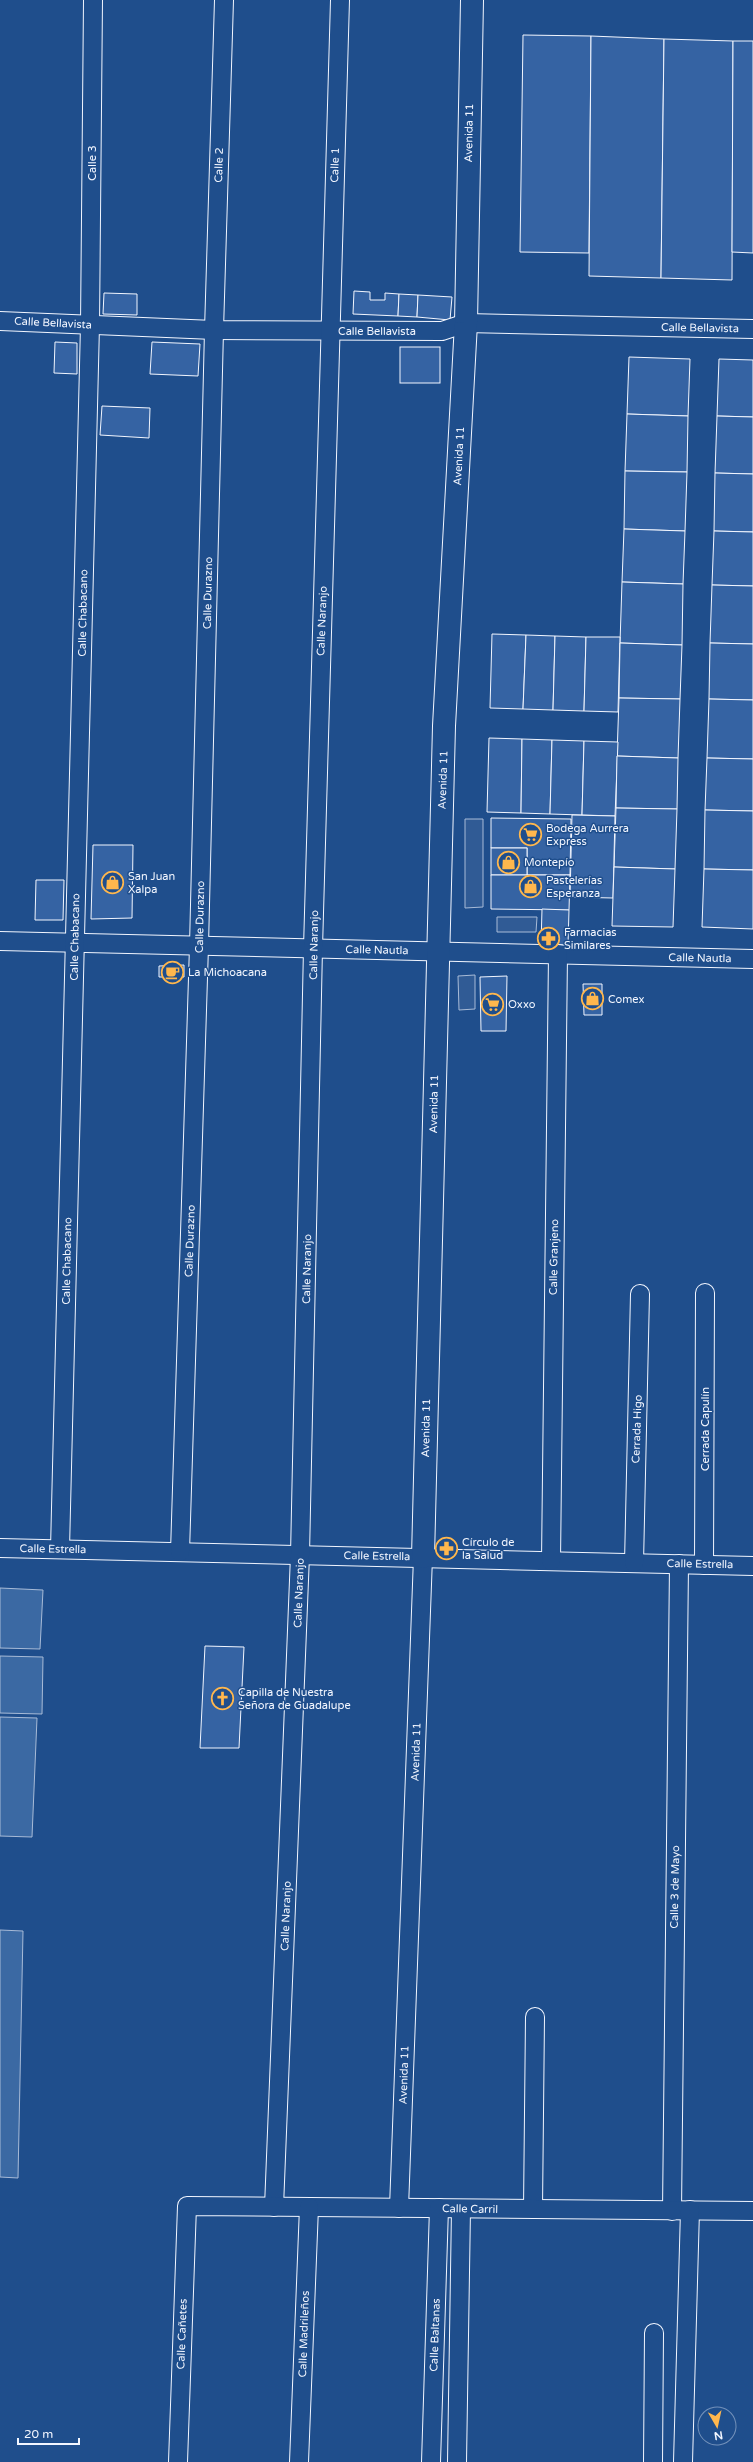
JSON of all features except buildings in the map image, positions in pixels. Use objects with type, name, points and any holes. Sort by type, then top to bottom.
[{"type":"street","name":"Calle 3","points":[[90,325],[93,0]]},
{"type":"street","name":"Calle 2","points":[[214,330],[224,0]]},
{"type":"street","name":"Calle 1","points":[[330,330],[340,0]]},
{"type":"street","name":"Avenida 11","points":[[399,2208],[422,1557],[444,726],[466,323],[472,0]]},
{"type":"street","name":"Calle Bellavista","points":[[0,321],[214,330],[442,331],[466,323],[753,329]]},
{"type":"street","name":"Calle Chabacano","points":[[60,1549],[90,325]]},
{"type":"street","name":"Calle Durazno","points":[[180,1552],[199,946],[214,330]]},
{"type":"street","name":"Calle Naranjo","points":[[274,2207],[300,1555],[330,330]]},
{"type":"street","name":"Calle Nautla","points":[[0,941],[753,959]]},
{"type":"street","name":"Calle Granjeno","points":[[550,1561],[558,954]]},
{"type":"street","name":"Cerrada Capulín","points":[[704,1565],[705,1293]]},
{"type":"street","name":"Cerrada Higo","points":[[634,1563],[640,1294]]},
{"type":"street","name":"Calle Estrella","points":[[0,1548],[753,1566]]},
{"type":"street","name":"Calle 3 de Mayo","points":[[672,2211],[679,1564]]},
{"type":"street","points":[[533,2209],[535,2016]]},
{"type":"street","name":"Calle Carril","points":[[187,2206],[753,2211]]},
{"type":"street","name":"Calle Cañetes","points":[[178,2462],[187,2206]]},
{"type":"street","name":"Calle Madrileños","points":[[299,2462],[309,2207]]},
{"type":"street","name":"Calle Baltanas","points":[[431,2462],[439,2208]]},
{"type":"street","points":[[457,2462],[461,2209]]},
{"type":"street","points":[[683,2462],[690,2210]]},
{"type":"street","points":[[653,2462],[654,2333]]},
{"type":"shaded area","points":[[465,819],[483,819],[483,907],[465,908]]},
{"type":"shaded area","points":[[497,917],[537,917],[536,932],[497,932]]},
{"type":"shaded area","points":[[475,975],[475,1009],[459,1010],[458,976]]},
{"type":"shaded area","points":[[0,1588],[43,1590],[40,1649],[0,1648]]},
{"type":"shaded area","points":[[0,1656],[43,1657],[42,1714],[0,1713]]},
{"type":"shaded area","points":[[0,1717],[37,1718],[32,1837],[0,1836]]},
{"type":"shaded area","points":[[0,1930],[23,1931],[18,2178],[0,2177]]},
{"type":"place","name":"Bodega Aurrera Express","points":[[531,834]]},
{"type":"place","name":"Montepío","points":[[509,862]]},
{"type":"place","name":"San Juan Xalpa","points":[[112,882]]},
{"type":"place","name":"Pastelerías Esperanza","points":[[531,886]]},
{"type":"place","name":"Farmacias Similares","points":[[548,938]]},
{"type":"place","name":"La Michoacana","points":[[172,972]]},
{"type":"place","name":"Comex","points":[[593,999]]},
{"type":"place","name":"Oxxo","points":[[493,1004]]},
{"type":"place","name":"Círculo de la Salud","points":[[447,1548]]},
{"type":"place","name":"Capilla de Nuestra Señora de Guadalupe","points":[[222,1698]]}]
